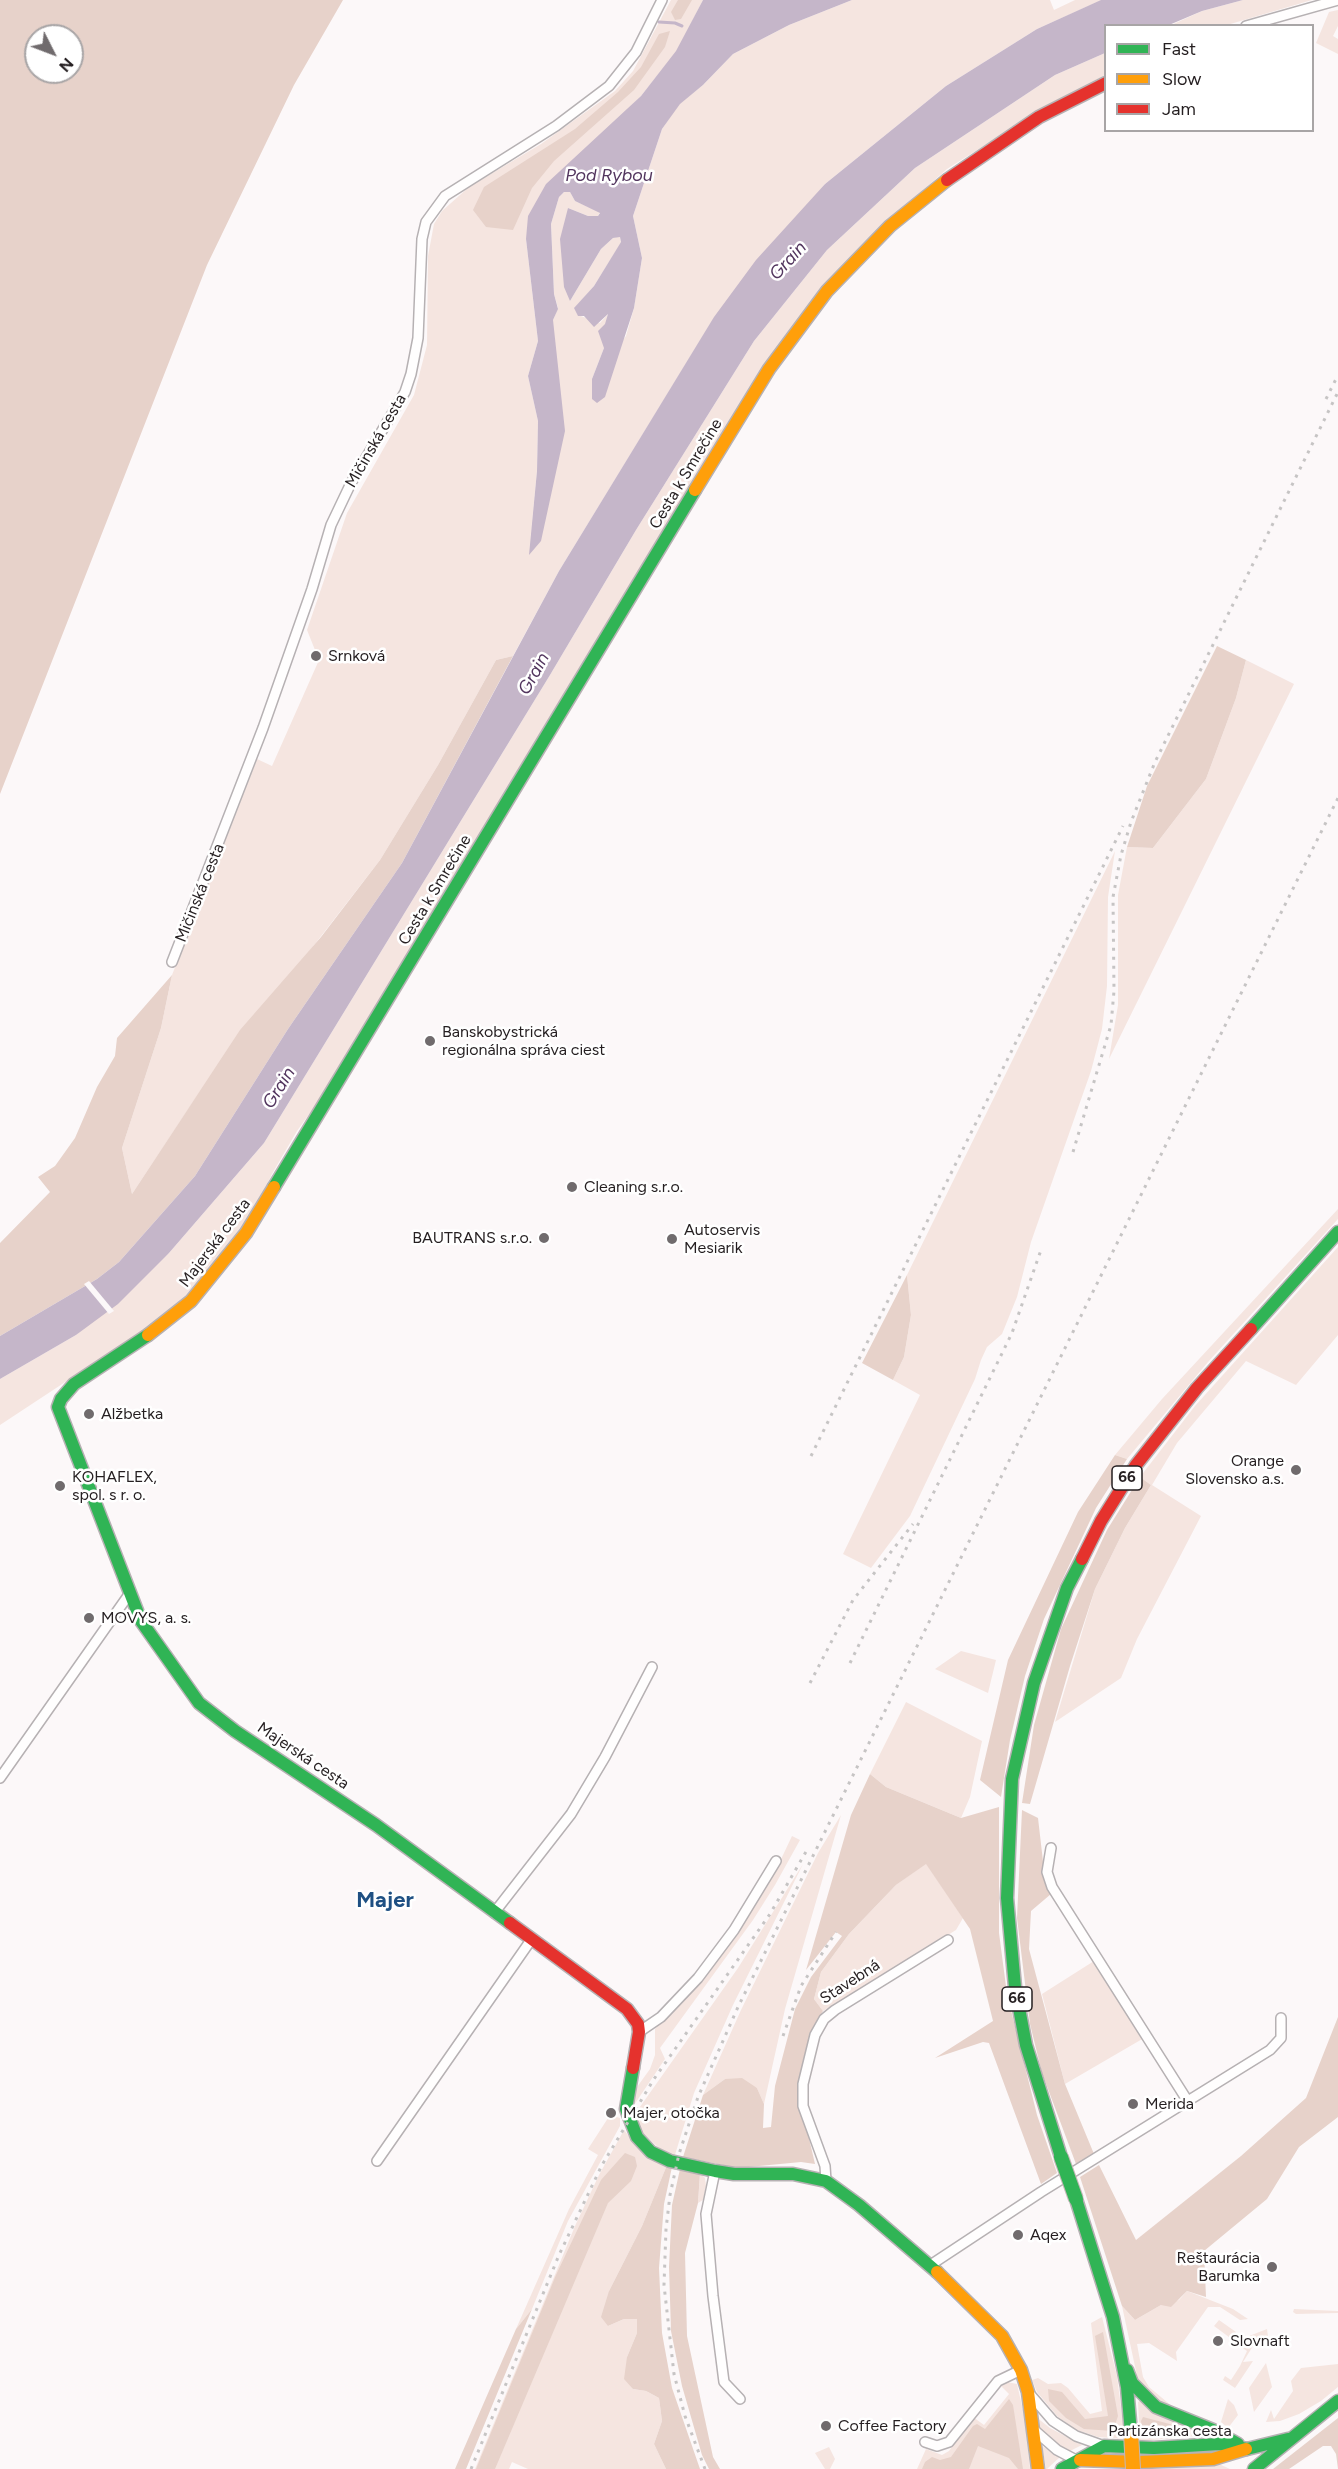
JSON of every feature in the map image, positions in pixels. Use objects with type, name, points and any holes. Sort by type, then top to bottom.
[{"type":"street","name":"Mičinská cesta","points":[[172,962],[263,728],[312,589],[331,525],[351,483],[405,392],[418,338],[421,260],[426,222],[434,208],[459,186],[556,126],[609,86],[636,52],[662,0]]},
{"type":"street","points":[[1253,24],[1338,0]]},
{"type":"street","name":"Cesta k Smrečine","points":[[401,979],[769,369],[827,291],[890,226],[931,191],[1039,117],[1104,84]]},
{"type":"street","name":"Majerská cesta","points":[[401,979],[276,1187],[213,1276],[178,1313],[74,1384],[61,1399],[59,1415],[146,1630],[191,1695],[206,1709],[376,1825],[627,2009],[638,2024],[639,2032]]},
{"type":"street","name":"66","points":[[1132,2469],[1131,2433],[1121,2354],[1106,2290],[1035,2077],[1018,2006],[1007,1907],[1012,1779],[1024,1720],[1044,1647],[1067,1588],[1101,1521],[1136,1465],[1173,1416],[1338,1232]]},
{"type":"street","points":[[0,1778],[130,1593]]},
{"type":"street","points":[[494,1913],[576,1806],[606,1757],[652,1667]]},
{"type":"street","points":[[1051,1848],[1047,1872],[1052,1887],[1188,2100]]},
{"type":"street","points":[[776,1861],[734,1930],[698,1978],[661,2017],[639,2032],[626,2098],[628,2118],[637,2137],[651,2152],[670,2161],[734,2174],[794,2174],[826,2181],[859,2205],[996,2329],[1013,2351],[1028,2392],[1038,2469]]},
{"type":"street","points":[[377,2161],[531,1940]]},
{"type":"street","name":"Stavebná","points":[[826,2181],[825,2166],[803,2106],[806,2066],[815,2035],[824,2019],[835,2010],[948,1940]]},
{"type":"street","points":[[929,2266],[1021,2204],[1270,2050],[1281,2038],[1281,2018]]},
{"type":"street","points":[[715,2171],[706,2214],[712,2296],[724,2382],[740,2399]]},
{"type":"street","name":"Partizánska cesta","points":[[1121,2354],[1132,2383],[1156,2407],[1183,2420],[1213,2430],[1247,2448]]},
{"type":"street","points":[[925,2442],[937,2446],[949,2442],[998,2381],[1021,2370]]},
{"type":"street","points":[[1028,2392],[1053,2421],[1076,2436],[1104,2446]]},
{"type":"street","name":"Partizánska cesta","points":[[1254,2469],[1288,2439],[1338,2402]]},
{"type":"street","points":[[1033,2429],[1057,2450],[1076,2460],[1139,2462],[1213,2459],[1247,2448]]},
{"type":"street","name":"Partizánska cesta","points":[[1062,2469],[1104,2446],[1155,2448],[1219,2444],[1247,2448],[1288,2439]]},
{"type":"shaded area","points":[[0,0],[343,0],[294,85],[207,265],[0,794]]},
{"type":"shaded area","points":[[671,0],[703,0],[677,51],[641,96],[608,129],[526,239],[538,341],[528,376],[538,421],[537,471],[529,554],[553,320],[558,308],[554,294],[551,224],[559,197],[564,192],[570,192],[575,201],[600,212],[598,216],[588,216],[568,208],[570,301],[601,249],[613,238],[620,236],[621,243],[594,286],[575,308],[578,315],[600,323],[608,314],[604,348],[592,379],[626,336],[634,308],[642,258],[633,216],[662,129],[679,104],[703,85],[733,54],[789,25],[852,0],[1050,0],[1054,10],[1075,0],[1102,0],[1037,29],[946,86],[825,184],[714,318],[559,571],[513,656],[496,660],[438,765],[380,860],[195,1099],[132,1194],[122,1148],[161,1028],[172,975],[257,759],[272,766],[319,660],[307,630],[347,513],[414,395],[427,345],[428,256],[434,224],[442,211],[469,187],[541,144],[615,91],[633,71]]},
{"type":"shaded area","points":[[678,0],[692,0],[681,19],[675,20],[671,12]]},
{"type":"shaded area","points":[[1243,0],[1312,0],[1230,24],[1173,24],[1202,11]]},
{"type":"shaded area","points":[[1338,10],[1338,26],[1333,36],[1338,39],[1338,54],[1316,43],[1329,12]]},
{"type":"shaded area","points":[[670,31],[665,47],[634,90],[554,161],[532,188],[513,230],[486,227],[473,210],[484,187],[575,129],[618,92],[641,67],[659,34]]},
{"type":"shaded area","points":[[1104,53],[1104,76],[1028,118],[947,169],[869,238],[822,288],[763,367],[331,1084],[297,1131],[272,1174],[254,1212],[204,1278],[164,1317],[0,1425],[0,1379],[76,1335],[169,1253],[264,1143],[636,530],[754,341],[827,250],[915,168],[1055,75]]},
{"type":"shaded area","points":[[1217,646],[1246,660],[1236,698],[1206,779],[1153,848],[1127,847],[1147,786]]},
{"type":"shaded area","points":[[513,656],[402,863],[288,1029],[195,1176],[119,1262],[97,1279],[0,1336],[0,1243],[50,1192],[38,1177],[55,1166],[75,1138],[97,1087],[115,1056],[117,1038],[172,975],[161,1028],[122,1148],[132,1194],[240,1030],[321,937],[380,860],[438,765],[496,660]]},
{"type":"shaded area","points":[[1246,660],[1294,684],[1109,1059],[1118,1005],[1118,895],[1127,847],[1153,848],[1206,779],[1236,698]]},
{"type":"shaded area","points":[[1115,851],[1108,897],[1107,986],[1102,1029],[1091,1071],[1031,1242],[1017,1297],[1002,1334],[987,1347],[975,1379],[910,1516],[871,1568],[843,1554],[920,1395],[893,1380],[904,1357],[911,1315],[907,1275]]},
{"type":"shaded area","points":[[1338,1209],[1338,1219],[1208,1362],[1127,1459],[1115,1455],[1162,1399]]},
{"type":"shaded area","points":[[1338,1247],[1338,1335],[1296,1385],[1246,1361],[1177,1443],[1152,1485],[1201,1516],[1137,1639],[1121,1678],[1055,1722],[1095,1589],[1125,1528],[1151,1485],[1140,1477],[1195,1406]]},
{"type":"shaded area","points":[[907,1275],[911,1315],[904,1357],[893,1380],[862,1363]]},
{"type":"shaded area","points":[[1115,1455],[1127,1459],[1096,1508],[1044,1619],[1025,1676],[1010,1740],[1001,1797],[980,1780],[1008,1660],[1078,1512]]},
{"type":"shaded area","points":[[1140,1477],[1151,1485],[1125,1528],[1095,1589],[1030,1804],[1022,1803],[1034,1725],[1061,1629],[1107,1530]]},
{"type":"shaded area","points":[[961,1651],[996,1660],[988,1693],[935,1669]]},
{"type":"shaded area","points":[[906,1702],[982,1741],[970,1797],[961,1818],[886,1787],[870,1774]]},
{"type":"shaded area","points":[[870,1774],[886,1787],[961,1818],[999,1807],[999,1933],[1007,1994],[1037,2115],[1057,2173],[1041,2184],[989,2043],[983,2042],[935,2058],[993,2021],[970,1929],[926,1864],[896,1885],[849,1934],[821,1972],[814,1999],[823,2011],[810,2033],[801,2080],[801,2104],[815,2164],[801,2162],[738,2168],[683,2157],[703,2095],[725,2079],[742,2078],[757,2088],[764,2104],[763,2128],[771,2127],[775,2086],[795,2009],[811,1977],[842,1936],[836,1932],[806,1970],[851,1815]]},
{"type":"shaded area","points":[[1022,1810],[1038,1818],[1044,1870],[1051,1894],[1031,1911],[1029,1949],[1065,2084],[1094,2154],[1076,2164],[1042,2073],[1030,2024],[1017,1918]]},
{"type":"shaded area","points":[[841,1815],[785,2009],[764,2104],[757,2088],[725,2079],[703,2095],[741,2010],[818,1853]]},
{"type":"shaded area","points":[[792,1836],[800,1840],[775,1885],[753,1920],[660,2048],[665,2059],[632,2108],[632,2094],[650,2069],[655,2055],[655,2029],[729,1945],[774,1874]]},
{"type":"shaded area","points":[[926,1863],[963,1918],[956,1930],[823,2011],[814,1999],[821,1972],[849,1934],[896,1885]]},
{"type":"shaded area","points":[[803,1864],[733,2005],[694,2093],[674,2158],[664,2153],[642,2132],[635,2114],[738,1968]]},
{"type":"shaded area","points":[[1094,1961],[1144,2038],[1065,2084],[1042,1994]]},
{"type":"shaded area","points":[[1338,2017],[1338,2117],[1299,2147],[1267,2199],[1204,2251],[1206,2297],[1187,2291],[1171,2307],[1161,2305],[1135,2320],[1122,2306],[1080,2177],[1099,2165],[1136,2240],[1241,2156],[1306,2098]]},
{"type":"shaded area","points":[[610,2115],[620,2118],[620,2126],[568,2221],[532,2309],[516,2329],[569,2209],[598,2155],[588,2149]]},
{"type":"shaded area","points":[[624,2130],[646,2157],[667,2165],[642,2226],[609,2291],[608,2326],[624,2319],[638,2319],[637,2333],[627,2357],[633,2389],[646,2391],[659,2398],[662,2421],[654,2444],[666,2469],[528,2469],[512,2462],[509,2469],[475,2469],[575,2226],[599,2175]]},
{"type":"shaded area","points":[[625,2153],[635,2157],[637,2166],[631,2181],[608,2203],[495,2469],[476,2469],[556,2275],[601,2180]]},
{"type":"shaded area","points":[[667,2165],[672,2167],[664,2204],[659,2268],[662,2333],[672,2388],[700,2469],[666,2469],[654,2444],[662,2421],[659,2398],[646,2391],[633,2389],[624,2379],[627,2357],[637,2333],[637,2319],[624,2319],[608,2326],[601,2317],[609,2291],[642,2226]]},
{"type":"shaded area","points":[[680,2169],[700,2173],[698,2203],[685,2253],[687,2336],[713,2457],[720,2469],[709,2469],[702,2455],[682,2386],[671,2331],[669,2267],[672,2205]]},
{"type":"shaded area","points":[[700,2173],[705,2178],[706,2186],[703,2200],[698,2203]]},
{"type":"shaded area","points":[[1187,2291],[1233,2309],[1248,2319],[1240,2320],[1220,2307],[1208,2307],[1176,2352],[1177,2361],[1149,2343],[1137,2344],[1143,2377],[1149,2387],[1173,2407],[1204,2422],[1165,2408],[1139,2385],[1122,2306],[1135,2320],[1161,2305],[1179,2300]]},
{"type":"shaded area","points":[[532,2309],[466,2469],[455,2469],[516,2329]]},
{"type":"shaded area","points":[[1294,2309],[1338,2311],[1338,2313],[1296,2314],[1293,2312]]},
{"type":"shaded area","points":[[1102,2317],[1117,2376],[1125,2439],[1098,2437],[1074,2429],[1057,2416],[1037,2392],[1032,2380],[1038,2378],[1048,2384],[1061,2383],[1090,2414],[1102,2411],[1091,2323]]},
{"type":"shaded area","points":[[1219,2320],[1236,2332],[1233,2340],[1214,2326]]},
{"type":"shaded area","points":[[1267,2329],[1268,2337],[1258,2338],[1243,2362],[1253,2361],[1235,2388],[1223,2380],[1225,2376],[1231,2380],[1240,2366],[1247,2351],[1241,2347],[1249,2336]]},
{"type":"shaded area","points":[[1103,2332],[1118,2416],[1113,2431],[1084,2429],[1066,2418],[1049,2401],[1048,2389],[1062,2392],[1085,2419],[1108,2416],[1095,2336]]},
{"type":"shaded area","points":[[1266,2363],[1272,2387],[1254,2412],[1249,2388]]},
{"type":"shaded area","points":[[1338,2364],[1338,2387],[1321,2401],[1299,2414],[1280,2421],[1266,2422],[1271,2410],[1274,2419],[1293,2391],[1291,2381],[1301,2368]]},
{"type":"shaded area","points":[[1007,2382],[1017,2384],[1025,2419],[1030,2469],[917,2469],[926,2449],[942,2455],[949,2451],[973,2417],[984,2425],[1009,2394],[1001,2386]]},
{"type":"shaded area","points":[[1009,2399],[1013,2405],[1023,2469],[1018,2469],[1009,2458],[978,2446],[969,2469],[922,2469],[925,2462],[932,2457],[940,2460],[951,2457],[973,2426],[977,2424],[985,2429]]},
{"type":"shaded area","points":[[1228,2399],[1234,2405],[1238,2415],[1228,2428],[1221,2422]]},
{"type":"shaded area","points":[[1141,2400],[1208,2435],[1140,2441],[1138,2402]]},
{"type":"shaded area","points":[[1036,2417],[1050,2428],[1082,2445],[1070,2451],[1057,2445],[1036,2422]]},
{"type":"shaded area","points":[[1143,2417],[1185,2428],[1189,2432],[1188,2435],[1144,2438],[1141,2421]]},
{"type":"shaded area","points":[[1338,2418],[1338,2469],[1336,2454],[1331,2446],[1323,2446],[1289,2469],[1273,2469]]},
{"type":"shaded area","points":[[1042,2446],[1060,2457],[1047,2469],[1046,2469]]},
{"type":"shaded area","points":[[829,2447],[835,2459],[830,2469],[825,2469],[815,2453]]},
{"type":"shaded area","points":[[1217,2449],[1221,2451],[1136,2456],[1106,2452],[1157,2454]]},
{"type":"shaded area","points":[[1219,2464],[1230,2469],[1156,2469],[1198,2466]]},
{"type":"water","name":"Pod Rybou","points":[[703,0],[852,0],[789,25],[733,54],[703,85],[680,104],[662,129],[633,216],[642,258],[634,308],[605,397],[597,403],[592,399],[592,379],[604,348],[598,331],[605,324],[608,314],[594,327],[584,316],[578,316],[574,308],[594,286],[621,242],[620,237],[613,238],[601,249],[570,301],[564,287],[560,239],[568,208],[588,216],[598,216],[600,213],[575,201],[570,192],[564,192],[559,197],[551,224],[554,294],[558,309],[553,320],[565,431],[541,541],[529,555],[537,471],[538,421],[528,376],[538,341],[526,239],[528,216],[546,184],[641,96],[676,51]]},
{"type":"water","name":"Grain","points":[[1101,0],[1243,0],[1202,11],[1171,24],[1104,24],[1104,53],[1055,75],[915,168],[827,250],[754,341],[636,530],[264,1143],[169,1253],[118,1304],[76,1335],[0,1379],[0,1336],[97,1279],[119,1262],[195,1176],[288,1029],[402,863],[559,571],[714,317],[756,260],[825,184],[946,86],[1037,29]]},
{"type":"pier","points":[[89,1281],[114,1311],[109,1314],[84,1284]]},
{"type":"waterway","points":[[659,22],[682,26]]},
{"type":"railway","points":[[1326,399],[1338,375]]},
{"type":"railway","points":[[1073,1152],[1111,1025],[1114,991],[1113,897],[1121,855],[1131,822],[1155,762],[1338,392]]},
{"type":"railway","points":[[705,2469],[685,2416],[674,2374],[664,2285],[670,2195],[679,2154],[698,2097],[738,2007],[1338,798]]},
{"type":"railway","points":[[811,1456],[1123,826]]},
{"type":"railway","points":[[850,1663],[1012,1333],[1042,1247]]},
{"type":"railway","points":[[810,1683],[853,1600],[913,1524]]},
{"type":"railway","points":[[471,2469],[559,2255],[602,2165],[654,2079],[770,1914],[807,1850]]},
{"type":"railway","points":[[783,2036],[801,1986],[836,1932]]},
{"type":"traffic: fast","points":[[274,1187],[695,490]]},
{"type":"traffic: fast","points":[[1251,1329],[1338,1232]]},
{"type":"traffic: fast","points":[[148,1335],[74,1384],[61,1399],[58,1407],[141,1621],[199,1703],[235,1731],[376,1825],[510,1923]]},
{"type":"traffic: fast","points":[[1061,2157],[1026,2045],[1015,1987],[1007,1898],[1012,1779],[1034,1683],[1067,1588],[1082,1559]]},
{"type":"traffic: fast","points":[[633,2068],[626,2109],[637,2137],[651,2152],[670,2161],[715,2171],[734,2174],[793,2174],[826,2181],[859,2205],[937,2272]]},
{"type":"traffic: fast","points":[[1061,2157],[1076,2199]]},
{"type":"traffic: fast","points":[[1076,2199],[1113,2317],[1127,2387],[1131,2433]]},
{"type":"traffic: fast","points":[[1127,2370],[1132,2383],[1156,2407],[1213,2430],[1238,2444]]},
{"type":"traffic: fast","points":[[1254,2469],[1338,2401]]},
{"type":"traffic: fast","points":[[1062,2469],[1104,2446],[1154,2448],[1219,2444],[1247,2449],[1288,2439]]},
{"type":"traffic: slow","points":[[695,490],[769,369],[827,291],[890,226],[947,180]]},
{"type":"traffic: slow","points":[[148,1335],[191,1301],[246,1233],[274,1187]]},
{"type":"traffic: slow","points":[[937,2272],[1002,2336],[1021,2370],[1028,2392],[1038,2469]]},
{"type":"traffic: slow","points":[[1131,2433],[1133,2469]]},
{"type":"traffic: slow","points":[[1080,2460],[1139,2462],[1213,2459],[1246,2449]]},
{"type":"traffic: jam","points":[[947,180],[1039,117],[1104,84]]},
{"type":"traffic: jam","points":[[1082,1559],[1101,1521],[1136,1465],[1197,1388],[1251,1329]]},
{"type":"traffic: jam","points":[[510,1923],[627,2009],[638,2024],[639,2032],[633,2068]]},
{"type":"place","name":"Srnková","points":[[316,656]]},
{"type":"place","name":"Banskobystrická regionálna správa ciest","points":[[430,1041]]},
{"type":"place","name":"Cleaning s.r.o.","points":[[572,1187]]},
{"type":"place","name":"BAUTRANS s.r.o.","points":[[544,1238]]},
{"type":"place","name":"Autoservis Mesiarik","points":[[672,1239]]},
{"type":"place","name":"Alžbetka","points":[[89,1414]]},
{"type":"place","name":"Orange Slovensko a.s.","points":[[1296,1470]]},
{"type":"place","name":"KOHAFLEX, spol. s r. o.","points":[[60,1486]]},
{"type":"place","name":"MOVYS, a. s.","points":[[89,1618]]},
{"type":"place","name":"Merida","points":[[1133,2104]]},
{"type":"place","name":"Majer, otočka","points":[[611,2113]]},
{"type":"place","name":"Aqex","points":[[1018,2235]]},
{"type":"place","name":"Reštaurácia Barumka","points":[[1272,2267]]},
{"type":"place","name":"Slovnaft","points":[[1218,2341]]},
{"type":"place","name":"Coffee Factory","points":[[826,2426]]},
{"type":"district","name":"Majer","points":[[385,1901]]}]
